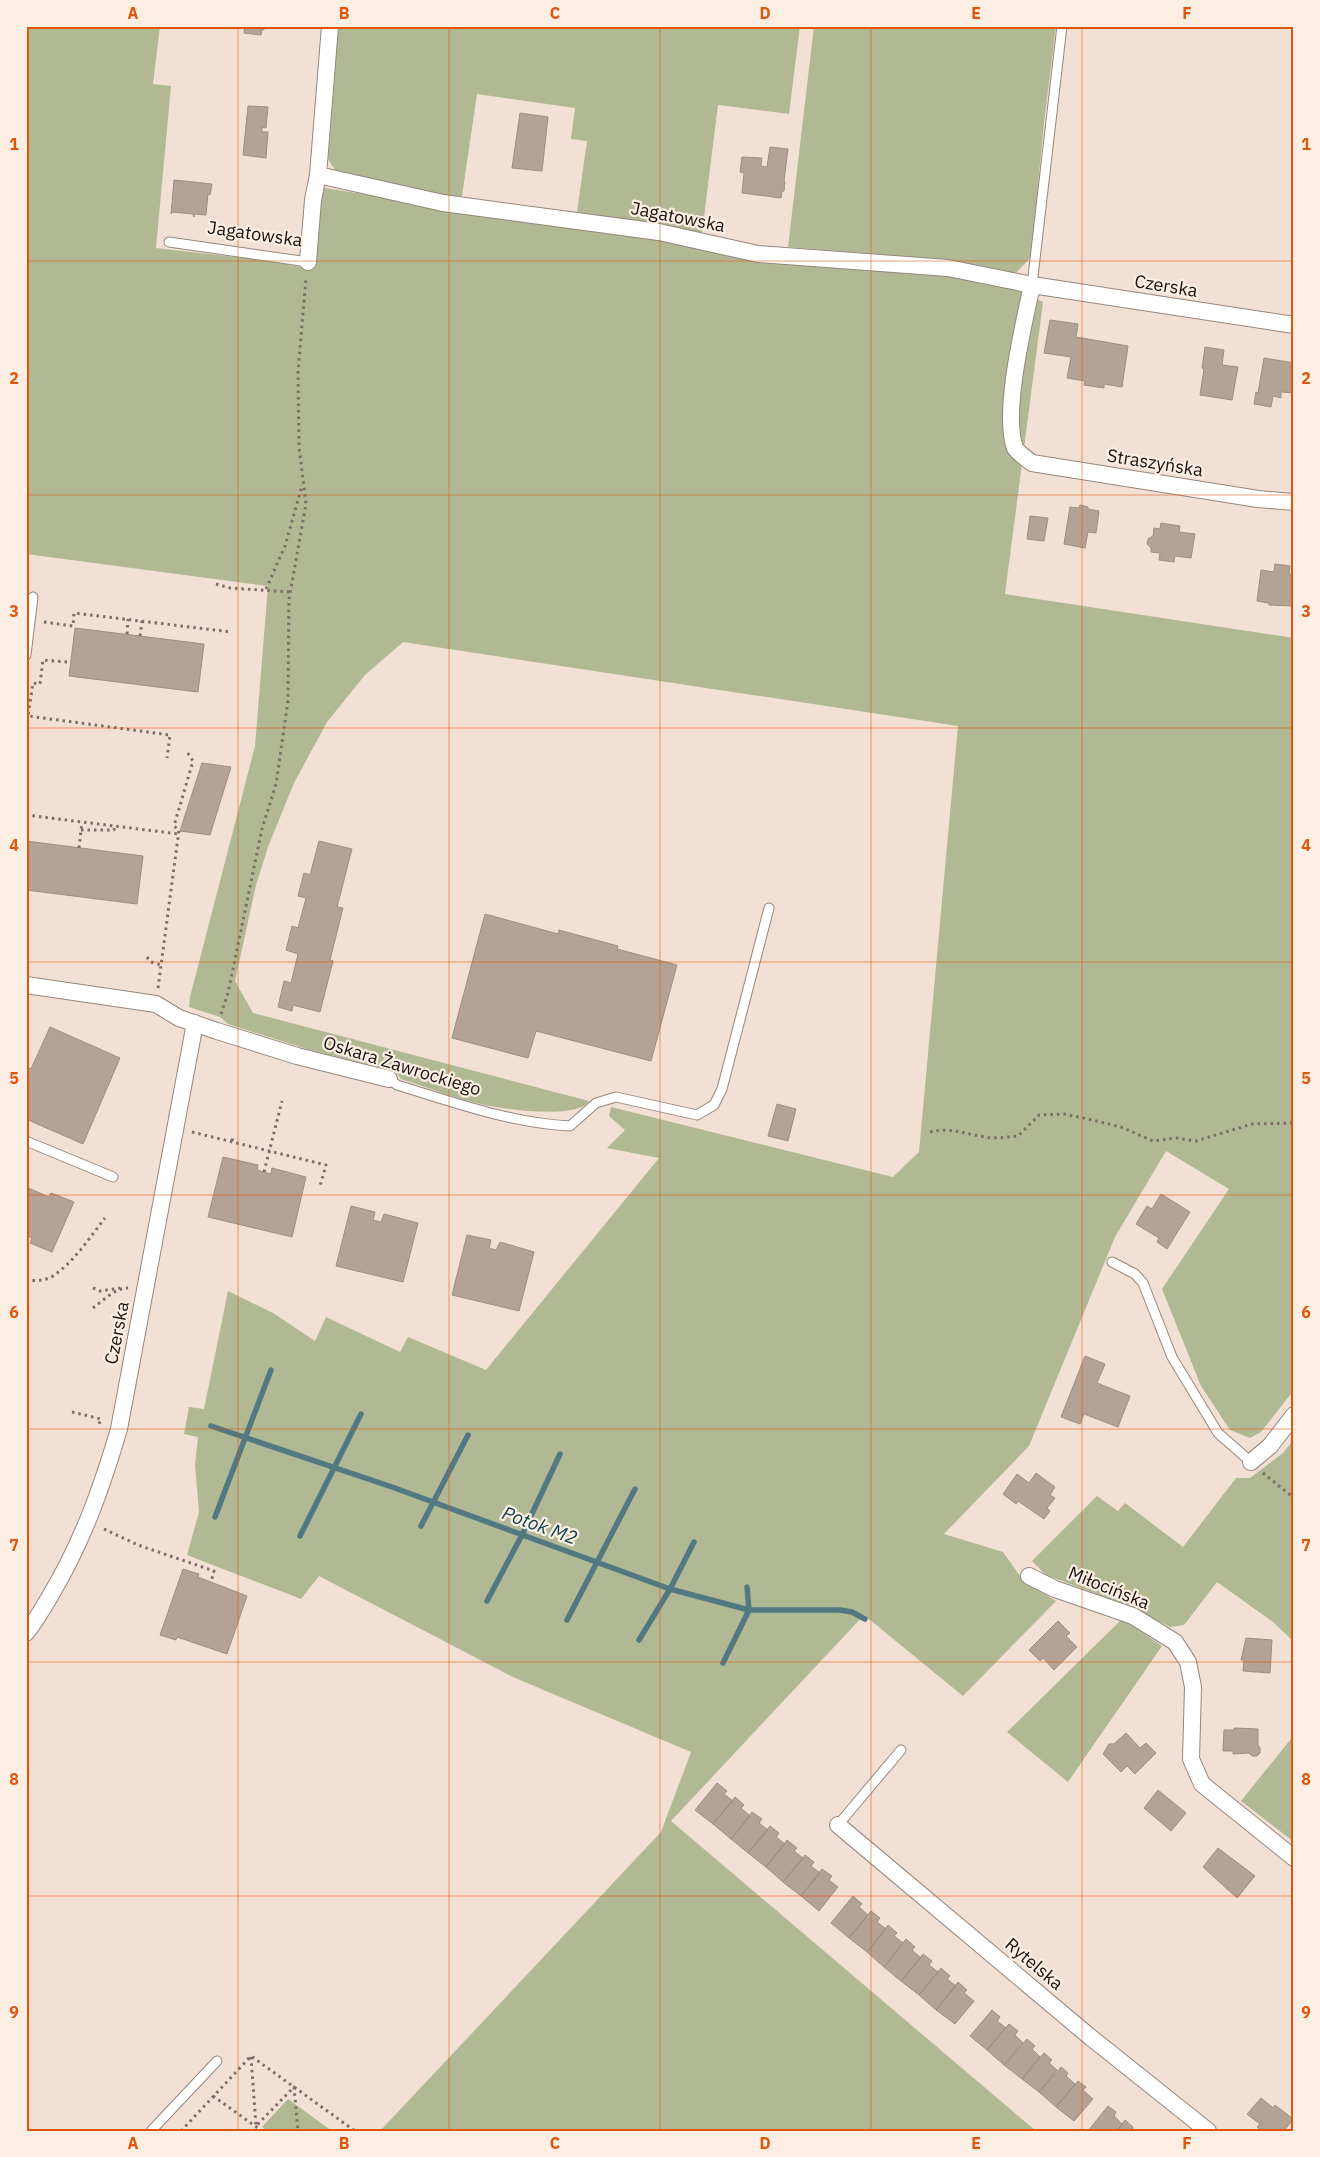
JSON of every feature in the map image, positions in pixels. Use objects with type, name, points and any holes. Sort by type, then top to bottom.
[{"type":"street","name":"Jagatowska","points":[[308,262],[313,200],[318,175],[330,26]]},
{"type":"street","name":"Jagatowska","points":[[318,175],[443,203],[660,232],[758,254],[948,268],[1032,285]]},
{"type":"street","name":"Czerska","points":[[1032,285],[1294,325]]},
{"type":"street","name":"Straszyńska","points":[[1032,285],[1020,340],[1010,423],[1016,449],[1032,463],[1258,499],[1294,502]]},
{"type":"street","name":"Oskara Żawrockiego","points":[[26,985],[156,1004],[179,1018],[297,1056],[389,1079]]},
{"type":"street","name":"Czerska","points":[[26,1633],[57,1585],[84,1530],[100,1493],[119,1429],[195,1023]]},
{"type":"street","points":[[1251,1462],[1270,1446],[1294,1415]]},
{"type":"street","name":"Miłocińska","points":[[1029,1576],[1055,1588],[1133,1616],[1175,1642],[1188,1662],[1193,1687],[1191,1759],[1202,1784],[1294,1858]]},
{"type":"street","name":"Rytelska","points":[[838,1825],[1089,2036],[1208,2131]]},
{"type":"lane","points":[[1032,285],[1062,26]]},
{"type":"lane","name":"Jagatowska","points":[[169,242],[308,262]]},
{"type":"lane","points":[[26,655],[33,597]]},
{"type":"lane","name":"Oskara Żawrockiego","points":[[389,1079],[397,1085],[477,1110],[540,1125],[570,1126],[596,1103],[616,1097],[697,1115],[714,1105],[722,1089],[769,908]]},
{"type":"lane","points":[[26,1141],[113,1176]]},
{"type":"lane","points":[[1112,1262],[1135,1274],[1143,1283],[1172,1357],[1218,1432],[1251,1462]]},
{"type":"lane","points":[[838,1825],[901,1750]]},
{"type":"lane","points":[[151,2131],[217,2061]]},
{"type":"path","points":[[228,993],[262,829],[276,784],[288,701],[290,592],[305,512],[299,446],[298,372],[308,262]]},
{"type":"path","points":[[266,589],[285,546],[303,483]]},
{"type":"path","points":[[216,584],[230,588],[290,592]]},
{"type":"path","points":[[44,622],[73,626],[74,613],[231,632]]},
{"type":"path","points":[[127,634],[128,620]]},
{"type":"path","points":[[140,636],[142,621]]},
{"type":"path","points":[[67,662],[43,660],[40,684],[33,684],[28,716],[170,735],[167,758]]},
{"type":"path","points":[[158,987],[179,834],[179,830],[174,826],[193,761],[187,752]]},
{"type":"path","points":[[26,814],[179,834]]},
{"type":"path","points":[[79,848],[82,822]]},
{"type":"path","points":[[81,830],[114,830],[115,826]]},
{"type":"path","points":[[148,958],[151,962],[161,965]]},
{"type":"path","points":[[264,1172],[282,1101]]},
{"type":"path","points":[[930,1132],[941,1129],[969,1133],[986,1138],[1018,1136],[1039,1115],[1064,1114],[1121,1127],[1153,1141],[1176,1138],[1196,1141],[1252,1124],[1294,1123]]},
{"type":"path","points":[[192,1132],[326,1165],[320,1186]]},
{"type":"path","points":[[232,1141],[233,1136]]},
{"type":"path","points":[[26,1280],[37,1281],[52,1277],[76,1253],[105,1218]]},
{"type":"path","points":[[93,1288],[100,1291],[123,1288]]},
{"type":"path","points":[[72,1412],[101,1419],[99,1424]]},
{"type":"path","points":[[1251,1462],[1294,1498]]},
{"type":"path","points":[[104,1529],[138,1545],[214,1571],[210,1582]]},
{"type":"path","points":[[252,2056],[355,2131]]},
{"type":"path","points":[[181,2131],[252,2056]]},
{"type":"path","points":[[252,2056],[256,2126]]},
{"type":"path","points":[[256,2126],[294,2087]]},
{"type":"path","points":[[294,2087],[298,2131]]},
{"type":"path","points":[[214,2096],[262,2131]]},
{"type":"green space","points":[[26,26],[160,26],[153,84],[171,86],[156,248],[288,263],[288,265],[310,268],[318,187],[471,211],[948,275],[1014,288],[1043,302],[1005,594],[1294,638],[1294,1390],[1261,1432],[1250,1438],[1230,1430],[1201,1386],[1162,1289],[1229,1189],[1166,1151],[1115,1237],[1029,1446],[944,1534],[1003,1552],[1023,1580],[1056,1601],[963,1696],[864,1615],[671,1821],[1036,2131],[380,2131],[661,1832],[691,1752],[515,1678],[319,1576],[301,1599],[187,1555],[199,1512],[195,1465],[198,1437],[184,1434],[189,1407],[204,1409],[228,1291],[273,1313],[315,1341],[326,1317],[400,1352],[408,1337],[486,1370],[659,1158],[607,1148],[625,1130],[609,1116],[611,1107],[893,1177],[919,1152],[958,726],[403,642],[365,675],[327,722],[294,783],[268,847],[256,885],[235,981],[253,1013],[589,1101],[582,1107],[556,1112],[524,1111],[485,1105],[454,1097],[401,1079],[395,1071],[310,1050],[228,1024],[220,1017],[189,1007],[255,746],[268,586],[26,554]]},
{"type":"green space","points":[[338,26],[800,26],[789,114],[718,105],[702,233],[577,212],[587,141],[571,139],[575,108],[477,94],[462,196],[446,197],[338,174],[328,159]]},
{"type":"green space","points":[[814,26],[1056,26],[1031,257],[1016,273],[913,257],[788,247]]},
{"type":"green space","points":[[1294,1439],[1294,1642],[1273,1622],[1217,1582],[1184,1625],[1170,1627],[1132,1607],[1046,1575],[1032,1561],[1097,1496],[1118,1511],[1125,1503],[1183,1547],[1236,1478],[1250,1478],[1283,1453]]},
{"type":"green space","points":[[1122,1619],[1162,1646],[1068,1782],[1007,1732]]},
{"type":"green space","points":[[1294,1735],[1294,1842],[1241,1801]]},
{"type":"green space","points":[[288,2099],[332,2131],[267,2131],[262,2127]]},
{"type":"building","points":[[245,26],[263,26],[264,30],[262,29],[261,35],[244,33]]},
{"type":"building","points":[[248,106],[268,107],[266,128],[262,127],[262,132],[268,132],[266,158],[243,155]]},
{"type":"building","points":[[520,113],[548,117],[542,171],[512,168]]},
{"type":"building","points":[[770,147],[788,149],[784,191],[782,191],[781,198],[742,193],[744,173],[740,172],[742,157],[762,158],[761,166],[767,167]]},
{"type":"building","points":[[174,180],[212,184],[210,195],[208,194],[206,215],[194,214],[194,217],[193,214],[172,212],[171,214]]},
{"type":"building","points":[[1050,320],[1078,324],[1076,337],[1128,346],[1122,387],[1104,384],[1104,388],[1084,385],[1085,381],[1067,378],[1071,357],[1044,353]]},
{"type":"building","points":[[1205,347],[1224,350],[1222,365],[1238,367],[1232,400],[1200,395]]},
{"type":"building","points":[[1264,358],[1294,363],[1294,393],[1281,392],[1281,398],[1273,396],[1271,407],[1254,404],[1256,392],[1258,393]]},
{"type":"building","points":[[1080,505],[1099,511],[1096,533],[1088,532],[1085,548],[1064,544],[1070,507],[1079,508]]},
{"type":"building","points":[[1030,516],[1048,518],[1044,541],[1027,539]]},
{"type":"building","points":[[1161,523],[1180,526],[1179,532],[1195,534],[1191,558],[1175,556],[1174,562],[1159,560],[1160,553],[1151,552],[1151,548],[1147,544],[1148,539],[1153,536],[1154,528],[1160,529]]},
{"type":"building","points":[[1275,564],[1290,566],[1289,574],[1294,575],[1294,606],[1269,605],[1269,603],[1257,601],[1261,570],[1274,572]]},
{"type":"building","points":[[75,628],[204,644],[198,692],[69,676]]},
{"type":"building","points":[[202,763],[231,767],[210,835],[180,831]]},
{"type":"building","points":[[26,841],[143,856],[137,904],[26,890]]},
{"type":"building","points":[[319,841],[352,849],[337,907],[343,908],[330,960],[333,961],[320,1012],[293,1005],[292,1011],[278,1007],[284,981],[291,983],[298,954],[286,950],[292,926],[298,928],[306,898],[298,896],[304,873],[310,875]]},
{"type":"building","points":[[485,914],[558,934],[559,930],[618,946],[617,949],[677,965],[651,1061],[536,1031],[528,1058],[452,1038]]},
{"type":"building","points":[[50,1027],[120,1058],[83,1144],[26,1119],[26,1067],[31,1069]]},
{"type":"building","points":[[777,1104],[796,1109],[788,1141],[768,1136]]},
{"type":"building","points":[[223,1157],[258,1165],[257,1170],[271,1174],[272,1168],[306,1177],[292,1237],[208,1217]]},
{"type":"building","points":[[26,1187],[49,1197],[51,1193],[74,1202],[52,1252],[30,1243],[32,1238],[26,1235]]},
{"type":"building","points":[[1161,1194],[1190,1212],[1167,1249],[1157,1242],[1159,1238],[1136,1224],[1147,1206],[1152,1209]]},
{"type":"building","points":[[351,1206],[375,1212],[373,1220],[381,1222],[384,1214],[418,1223],[403,1282],[336,1266]]},
{"type":"building","points":[[467,1235],[491,1240],[489,1248],[496,1250],[500,1242],[534,1252],[519,1311],[452,1295]]},
{"type":"building","points":[[1085,1356],[1105,1364],[1097,1383],[1130,1396],[1118,1427],[1084,1414],[1080,1424],[1061,1417]]},
{"type":"building","points":[[1036,1473],[1055,1487],[1050,1495],[1055,1498],[1047,1508],[1050,1511],[1044,1519],[1018,1501],[1016,1504],[1003,1494],[1017,1474],[1029,1483]]},
{"type":"building","points":[[183,1569],[199,1574],[198,1577],[247,1596],[227,1654],[177,1637],[176,1640],[160,1635]]},
{"type":"building","points":[[1058,1621],[1070,1633],[1066,1636],[1077,1647],[1054,1670],[1043,1658],[1040,1661],[1029,1650]]},
{"type":"building","points":[[1246,1638],[1272,1640],[1270,1673],[1243,1671],[1244,1660],[1241,1660]]},
{"type":"building","points":[[1234,1728],[1258,1729],[1260,1753],[1257,1756],[1252,1756],[1249,1753],[1233,1754],[1233,1751],[1223,1751],[1224,1730],[1234,1730]]},
{"type":"building","points":[[1126,1733],[1140,1748],[1146,1743],[1156,1753],[1135,1774],[1127,1766],[1121,1772],[1103,1754],[1109,1744],[1114,1744]]},
{"type":"building","points":[[717,1783],[727,1791],[724,1794],[733,1801],[713,1824],[695,1810]]},
{"type":"building","points":[[1158,1790],[1186,1813],[1171,1831],[1144,1808]]},
{"type":"building","points":[[735,1797],[744,1805],[741,1808],[750,1816],[731,1839],[713,1824]]},
{"type":"building","points":[[752,1812],[762,1819],[759,1823],[768,1830],[748,1853],[731,1839]]},
{"type":"building","points":[[770,1826],[779,1833],[776,1837],[785,1844],[766,1867],[748,1853]]},
{"type":"building","points":[[787,1840],[797,1848],[794,1851],[803,1858],[783,1882],[766,1867]]},
{"type":"building","points":[[1218,1848],[1255,1876],[1237,1898],[1203,1867]]},
{"type":"building","points":[[805,1855],[814,1862],[811,1866],[820,1873],[801,1896],[783,1882]]},
{"type":"building","points":[[822,1869],[832,1876],[829,1880],[838,1887],[819,1911],[801,1896]]},
{"type":"building","points":[[853,1896],[862,1904],[859,1907],[868,1915],[849,1938],[831,1923]]},
{"type":"building","points":[[871,1911],[880,1918],[877,1922],[886,1929],[867,1952],[849,1938]]},
{"type":"building","points":[[888,1925],[897,1933],[894,1936],[903,1943],[884,1967],[867,1952]]},
{"type":"building","points":[[906,1939],[915,1947],[912,1950],[921,1958],[901,1981],[884,1967]]},
{"type":"building","points":[[923,1954],[932,1961],[929,1965],[938,1972],[919,1995],[901,1981]]},
{"type":"building","points":[[941,1968],[950,1976],[947,1979],[956,1986],[936,2010],[919,1995]]},
{"type":"building","points":[[958,1982],[967,1990],[964,1993],[974,2001],[955,2024],[936,2010]]},
{"type":"building","points":[[992,2010],[1000,2017],[997,2021],[1006,2028],[987,2050],[970,2036]]},
{"type":"building","points":[[1009,2024],[1018,2031],[1015,2035],[1023,2043],[1004,2065],[987,2050]]},
{"type":"building","points":[[1027,2039],[1035,2046],[1032,2049],[1040,2057],[1022,2079],[1004,2065]]},
{"type":"building","points":[[1044,2053],[1052,2060],[1049,2063],[1057,2070],[1039,2092],[1022,2079]]},
{"type":"building","points":[[1061,2067],[1068,2073],[1066,2076],[1075,2084],[1056,2107],[1039,2092]]},
{"type":"building","points":[[1078,2081],[1086,2087],[1083,2090],[1093,2099],[1074,2121],[1056,2107]]},
{"type":"building","points":[[1261,2098],[1273,2108],[1275,2105],[1293,2119],[1284,2131],[1262,2131],[1257,2127],[1260,2124],[1247,2114]]},
{"type":"building","points":[[1108,2106],[1116,2112],[1114,2116],[1122,2124],[1117,2131],[1088,2131]]},
{"type":"building","points":[[1125,2120],[1133,2127],[1132,2131],[1117,2131]]},
{"type":"waterway","points":[[215,1517],[271,1370]]},
{"type":"waterway","points":[[300,1536],[361,1414]]},
{"type":"waterway","name":"Potok M2","points":[[211,1426],[392,1487],[670,1589],[749,1610],[840,1610],[852,1612],[865,1619]]},
{"type":"waterway","points":[[421,1526],[468,1435]]},
{"type":"waterway","points":[[487,1601],[522,1535],[560,1454]]},
{"type":"waterway","points":[[567,1620],[635,1489]]},
{"type":"waterway","name":"Potok M2","points":[[639,1640],[670,1589],[694,1542]]},
{"type":"waterway","points":[[723,1663],[749,1610],[747,1587]]}]
